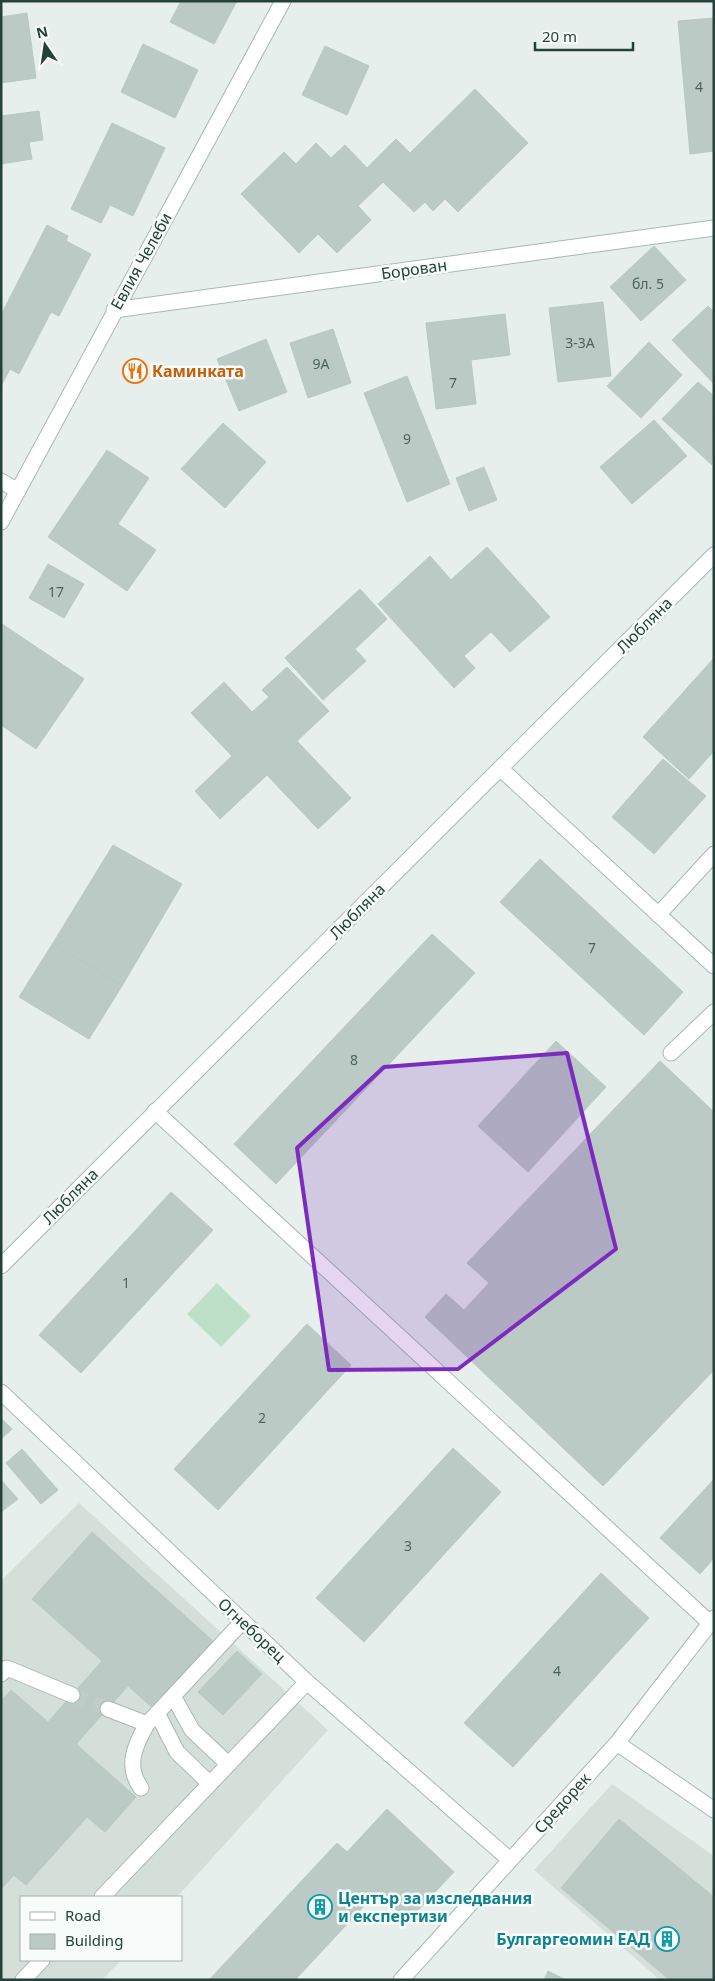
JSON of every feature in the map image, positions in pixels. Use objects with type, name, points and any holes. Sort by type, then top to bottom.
[{"type":"street","name":"Евлия Челеби","points":[[1,522],[114,310],[283,1]]},
{"type":"street","name":"Борован","points":[[114,310],[714,228]]},
{"type":"street","points":[[1,481],[18,491]]},
{"type":"street","name":"Любляна","points":[[1,1266],[714,555]]},
{"type":"street","points":[[501,769],[714,966]]},
{"type":"street","points":[[658,915],[714,854]]},
{"type":"street","points":[[671,1053],[714,1012]]},
{"type":"street","points":[[155,1111],[712,1620]]},
{"type":"street","name":"Огнеборец","points":[[1,1392],[307,1682],[510,1860]]},
{"type":"street","name":"Средорек","points":[[401,1980],[617,1743],[712,1620]]},
{"type":"street","points":[[141,1788],[134,1778],[132,1762],[136,1744],[152,1718],[243,1621]]},
{"type":"street","points":[[1,1674],[7,1668],[72,1695]]},
{"type":"street","points":[[103,1896],[307,1682]]},
{"type":"street","points":[[173,1696],[192,1730],[228,1764]]},
{"type":"street","points":[[108,1709],[152,1718],[177,1752],[210,1784]]},
{"type":"street","points":[[617,1743],[714,1810]]},
{"type":"street","points":[[23,1980],[41,1961]]},
{"type":"highlighted area","points":[[567,1053],[616,1249],[458,1369],[329,1370],[297,1148],[384,1067]]},
{"type":"shaded area","points":[[79,1503],[328,1730],[178,1896],[20,1896],[20,1961],[120,1961],[102,1980],[1,1980],[1,1581]]},
{"type":"shaded area","name":"Булгаргеомин ЕАД","points":[[612,1784],[714,1856],[714,1980],[660,1980],[534,1870]]},
{"type":"green space","points":[[217,1283],[251,1316],[221,1347],[187,1314]]},
{"type":"building","points":[[181,1],[237,1],[214,44],[170,22]]},
{"type":"building","points":[[27,13],[36,78],[1,83],[1,17]]},
{"type":"building","points":[[714,18],[714,151],[690,154],[678,21]]},
{"type":"building","points":[[143,44],[198,70],[175,118],[121,92]]},
{"type":"building","points":[[325,46],[369,66],[347,115],[302,95]]},
{"type":"building","points":[[475,89],[528,143],[458,212],[445,199],[433,211],[425,202],[414,212],[383,182],[358,206],[371,220],[337,253],[318,234],[299,253],[241,194],[284,152],[296,164],[316,143],[331,158],[345,145],[367,168],[396,139],[410,153]]},
{"type":"building","points":[[39,111],[43,140],[29,142],[32,159],[1,164],[1,116]]},
{"type":"building","points":[[112,123],[165,148],[133,216],[110,205],[101,223],[71,209]]},
{"type":"building","points":[[47,225],[68,236],[66,241],[91,254],[59,316],[51,312],[19,374],[10,369],[1,386],[1,315]]},
{"type":"building","points":[[654,246],[686,280],[641,321],[610,287]]},
{"type":"building","points":[[603,302],[611,376],[558,382],[549,308]]},
{"type":"building","points":[[708,306],[714,312],[714,384],[672,340]]},
{"type":"building","points":[[505,314],[510,355],[471,360],[476,404],[436,409],[426,323]]},
{"type":"building","points":[[333,329],[351,383],[308,398],[290,343]]},
{"type":"building","points":[[266,339],[287,392],[239,411],[217,359]]},
{"type":"building","points":[[649,342],[682,375],[641,418],[607,386]]},
{"type":"building","points":[[407,376],[450,484],[407,502],[364,393]]},
{"type":"building","points":[[698,382],[714,396],[712,465],[662,419]]},
{"type":"building","points":[[654,420],[687,456],[632,504],[600,467]]},
{"type":"building","points":[[223,423],[266,462],[225,508],[181,469]]},
{"type":"building","points":[[107,450],[149,478],[118,524],[156,550],[127,591],[48,537]]},
{"type":"building","points":[[484,467],[497,500],[469,511],[456,478]]},
{"type":"building","points":[[487,547],[550,617],[510,652],[491,632],[464,656],[475,668],[454,688],[378,604],[430,556],[451,580]]},
{"type":"building","points":[[48,564],[84,584],[64,618],[29,598]]},
{"type":"building","points":[[360,589],[387,619],[355,649],[366,661],[323,700],[285,658]]},
{"type":"building","points":[[2,624],[84,679],[36,749],[1,725]]},
{"type":"building","points":[[714,658],[714,751],[689,779],[643,737]]},
{"type":"building","points":[[287,667],[329,711],[297,741],[351,798],[318,829],[267,775],[220,819],[195,791],[232,756],[191,713],[224,682],[252,712],[269,697],[262,690]]},
{"type":"building","points":[[663,759],[706,796],[654,854],[612,817]]},
{"type":"building","points":[[113,845],[182,884],[122,986],[53,943]]},
{"type":"building","points":[[540,859],[683,992],[644,1035],[500,902]]},
{"type":"building","points":[[432,934],[475,973],[276,1184],[234,1144]]},
{"type":"building","points":[[53,943],[122,986],[89,1039],[19,997]]},
{"type":"building","points":[[556,1041],[606,1087],[528,1172],[478,1126]]},
{"type":"building","points":[[660,1061],[714,1112],[714,1370],[603,1486],[425,1317],[446,1294],[464,1310],[489,1283],[467,1263]]},
{"type":"building","points":[[171,1192],[213,1230],[81,1373],[39,1335]]},
{"type":"building","points":[[307,1324],[351,1365],[218,1510],[174,1469]]},
{"type":"building","points":[[1,1418],[12,1429],[1,1439]]},
{"type":"building","points":[[453,1448],[501,1492],[364,1642],[316,1598]]},
{"type":"building","points":[[22,1449],[58,1490],[41,1504],[6,1463]]},
{"type":"building","points":[[714,1479],[714,1558],[700,1574],[660,1538]]},
{"type":"building","points":[[1,1480],[18,1499],[1,1512]]},
{"type":"building","points":[[92,1532],[214,1642],[154,1709],[128,1686],[76,1744],[136,1797],[105,1832],[87,1817],[26,1885],[14,1875],[1,1889],[1,1701],[11,1690],[48,1722],[102,1661],[32,1599]]},
{"type":"building","points":[[601,1573],[649,1618],[513,1767],[464,1723]]},
{"type":"building","points":[[237,1651],[262,1674],[223,1715],[198,1692]]},
{"type":"building","name":"Център за изследвания и експертизи","points":[[387,1809],[454,1872],[408,1921],[377,1892],[295,1980],[209,1980],[337,1843],[347,1852]]},
{"type":"building","name":"Булгаргеомин ЕАД","points":[[619,1819],[714,1897],[714,1980],[670,1980],[561,1888]]},
{"type":"building","points":[[548,1971],[566,1980],[544,1980]]},
{"type":"tunnel","points":[[72,1695],[108,1709]]},
{"type":"place","name":"Каминката","points":[[135,371]]},
{"type":"place","name":"Център за изследвания и експертизи","points":[[320,1907]]},
{"type":"place","name":"Булгаргеомин ЕАД","points":[[667,1939]]}]
